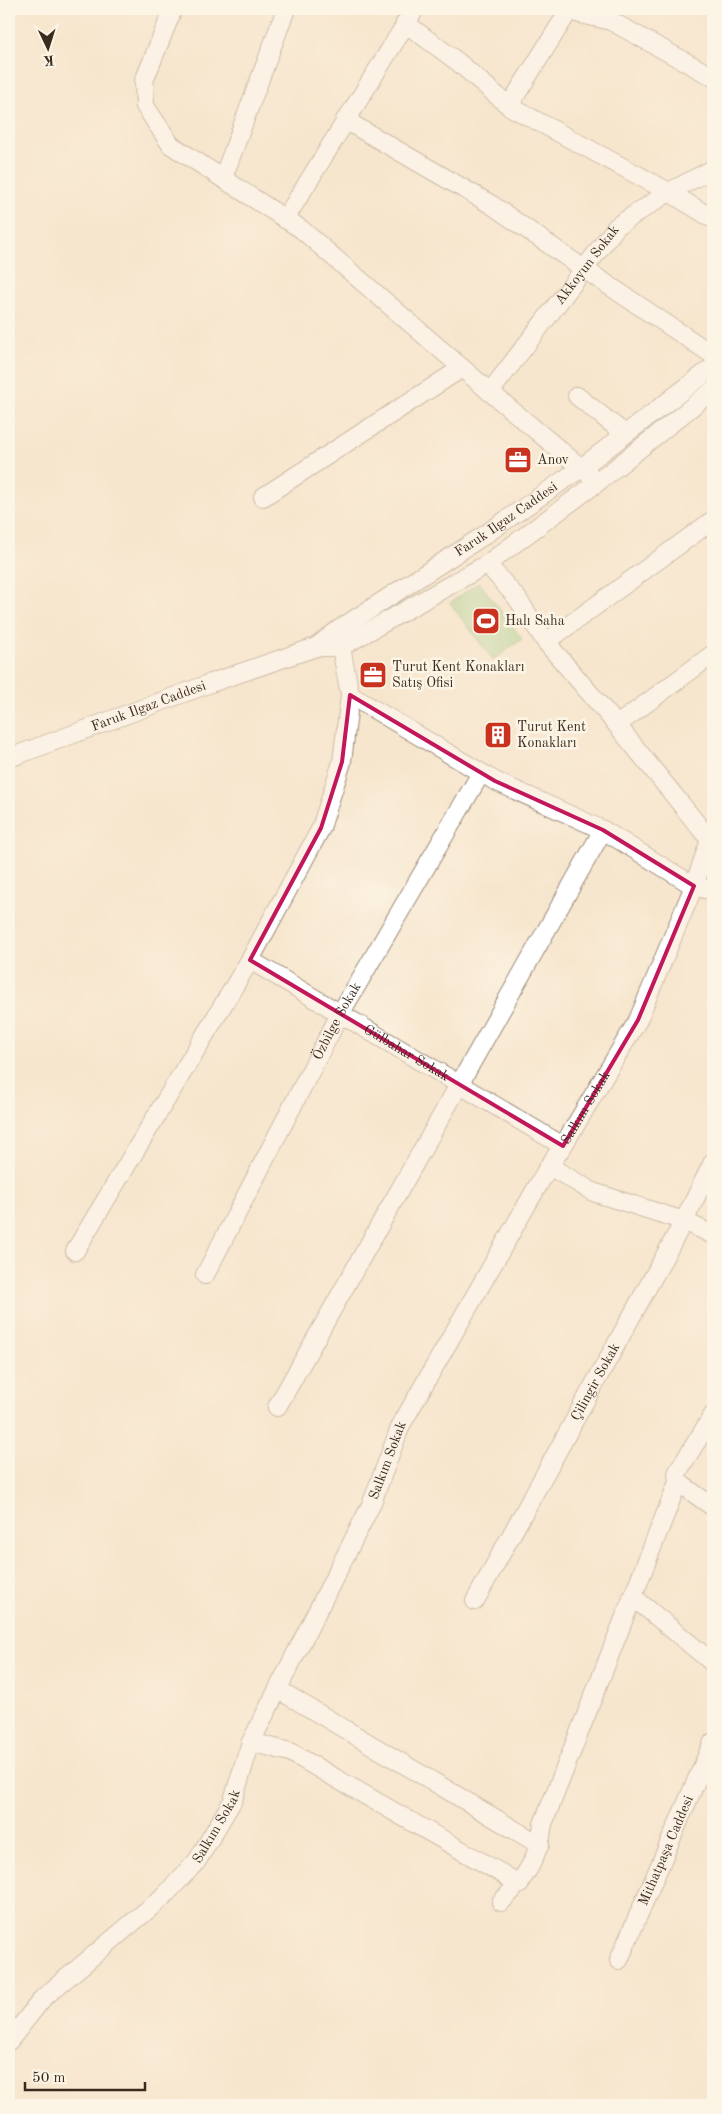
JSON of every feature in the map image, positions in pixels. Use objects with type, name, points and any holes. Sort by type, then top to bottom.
[{"type":"street","points":[[173,9],[144,81],[144,106],[171,145],[301,229],[490,392],[598,482]]},
{"type":"street","points":[[223,178],[286,9]]},
{"type":"street","points":[[509,106],[569,10],[611,21],[713,77]]},
{"type":"street","points":[[285,219],[410,16],[458,62],[509,106],[669,192],[713,220]]},
{"type":"street","points":[[346,120],[492,205],[584,270],[713,354]]},
{"type":"street","name":"Akkoyun Sokak","points":[[490,392],[617,226],[669,192],[713,169]]},
{"type":"street","name":"Faruk Ilgaz Caddesi","points":[[9,758],[211,683],[316,647],[338,630],[483,536],[581,468],[713,367]]},
{"type":"street","points":[[264,497],[462,368]]},
{"type":"street","name":"Faruk Ilgaz Caddesi","points":[[316,647],[341,647],[487,564],[598,482],[713,390]]},
{"type":"street","points":[[576,396],[625,434]]},
{"type":"street","points":[[546,642],[713,520]]},
{"type":"street","points":[[487,564],[517,598],[546,642],[711,838]]},
{"type":"street","points":[[75,1251],[250,960],[321,828],[342,762],[350,695],[341,647]]},
{"type":"street","points":[[617,725],[713,654]]},
{"type":"street","points":[[350,695],[481,773],[603,830],[694,886],[713,891]]},
{"type":"street","name":"Özbilge Sokak","points":[[205,1275],[340,1014],[481,773]]},
{"type":"street","points":[[277,1407],[603,830]]},
{"type":"street","name":"Salkım Sokak","points":[[9,2041],[43,1998],[164,1896],[196,1861],[233,1800],[251,1742],[371,1505],[401,1425],[549,1166],[563,1146],[638,1020],[694,886],[711,838]]},
{"type":"street","name":"Gülbahar Sokak","points":[[250,960],[563,1146]]},
{"type":"street","name":"Çilingir Sokak","points":[[475,1602],[684,1220],[713,1162]]},
{"type":"street","points":[[549,1166],[593,1192],[684,1220],[713,1235]]},
{"type":"street","points":[[501,1902],[520,1884],[540,1845],[543,1824],[678,1482],[678,1472],[713,1415]]},
{"type":"street","points":[[678,1482],[713,1507]]},
{"type":"street","points":[[633,1597],[713,1663]]},
{"type":"street","points":[[278,1690],[540,1845]]},
{"type":"street","points":[[251,1742],[290,1752],[520,1884]]},
{"type":"street","name":"Mithatpaşa Caddesi","points":[[619,1960],[713,1742]]},
{"type":"highlighted area","points":[[350,695],[495,781],[603,830],[694,886],[638,1020],[563,1146],[250,960],[321,828],[342,762]]},
{"type":"green space","name":"Halı Saha","points":[[479,582],[522,639],[493,660],[450,603]]},
{"type":"place","name":"Anov","points":[[518,460]]},
{"type":"place","name":"Halı Saha","points":[[486,621]]},
{"type":"place","name":"Turut Kent Konakları Satış Ofisi","points":[[373,675]]},
{"type":"place","name":"Turut Kent Konakları","points":[[498,735]]}]
